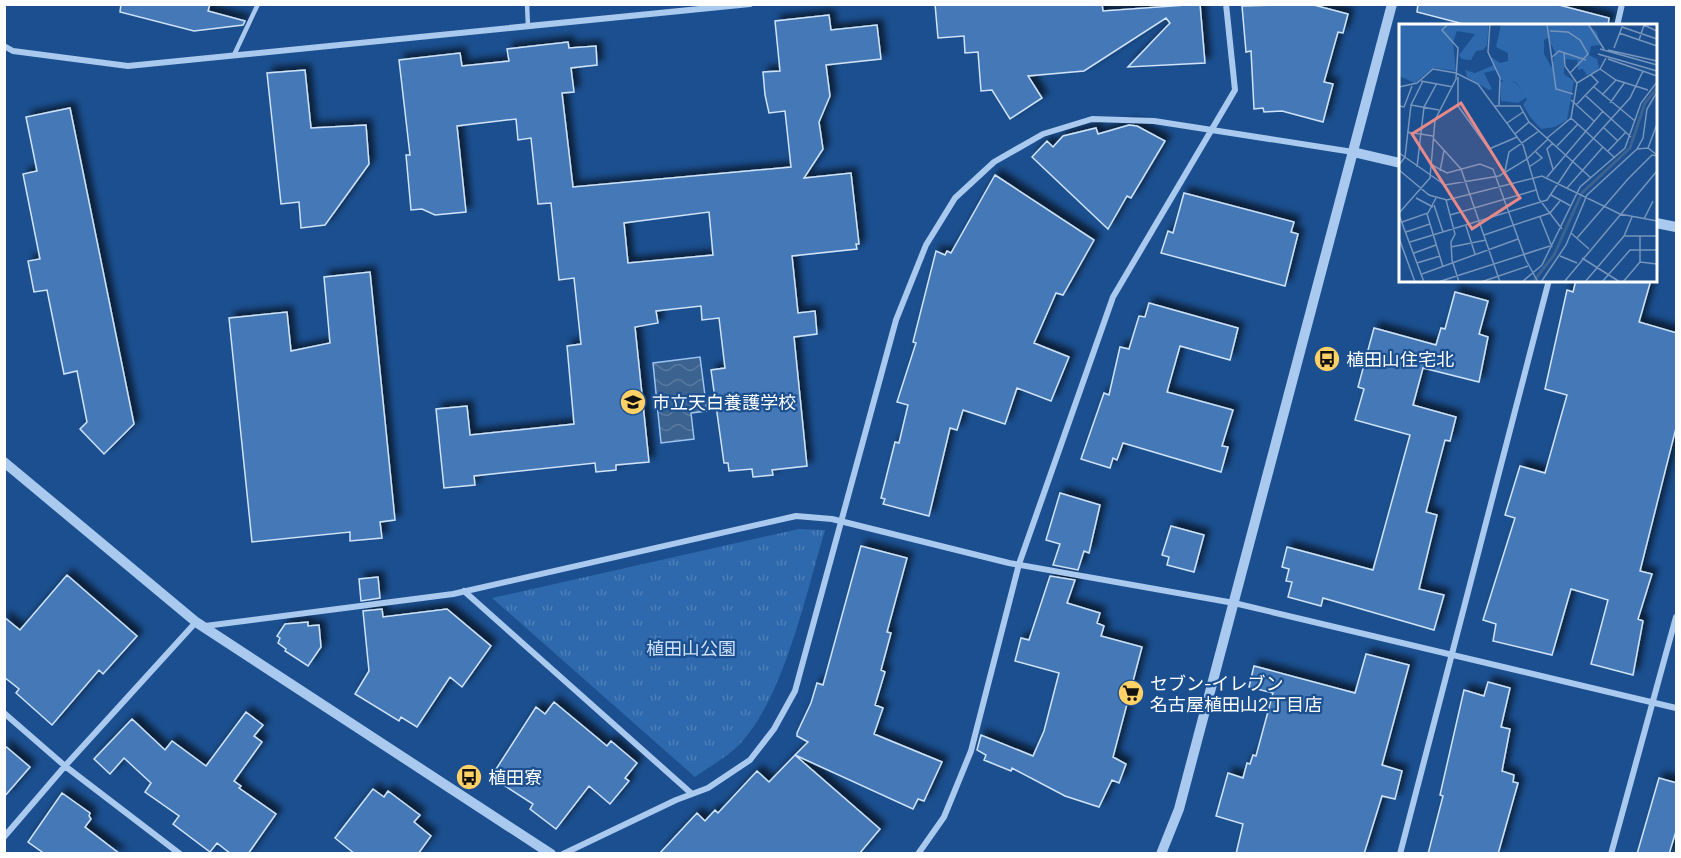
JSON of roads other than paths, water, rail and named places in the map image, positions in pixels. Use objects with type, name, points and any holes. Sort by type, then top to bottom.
[{"type":"street","points":[[4,46],[13,51],[128,66],[750,4]]},
{"type":"street","points":[[918,854],[944,817],[971,751],[1019,564],[1113,297],[1235,90],[1226,4]]},
{"type":"street","points":[[1161,854],[1179,809],[1392,4]]},
{"type":"street","points":[[1617,24],[1622,4]]},
{"type":"street","points":[[563,854],[708,788],[750,760],[774,729],[795,691],[896,320],[927,245],[955,198],[994,162],[1043,134],[1092,119],[1154,121],[1353,152],[1399,163]]},
{"type":"street","points":[[1657,223],[1677,228]]},
{"type":"street","points":[[1400,854],[1548,282]]},
{"type":"street","points":[[4,462],[200,624],[551,854]]},
{"type":"street","points":[[4,837],[65,766],[200,624],[464,591],[796,516],[841,522],[1019,564],[1234,603],[1677,708]]},
{"type":"street","points":[[464,591],[692,794]]},
{"type":"street","points":[[1611,854],[1677,617]]},
{"type":"street","points":[[4,713],[65,766],[180,854]]},
{"type":"lane","points":[[234,55],[258,4]]},
{"type":"lane","points":[[527,4],[528,26]]},
{"type":"water","points":[[700,357],[707,411],[691,413],[694,439],[661,443],[653,363]]},
{"type":"place","name":"植田山住宅北","points":[[1327,359]]},
{"type":"place","name":"市立天白養護学校","points":[[633,402]]},
{"type":"place","name":"セブン-イレブン 名古屋植田山2丁目店","points":[[1131,693]]},
{"type":"place","name":"植田寮","points":[[469,777]]},
{"type":"park label","name":"植田山公園","points":[[691,648]]}]
